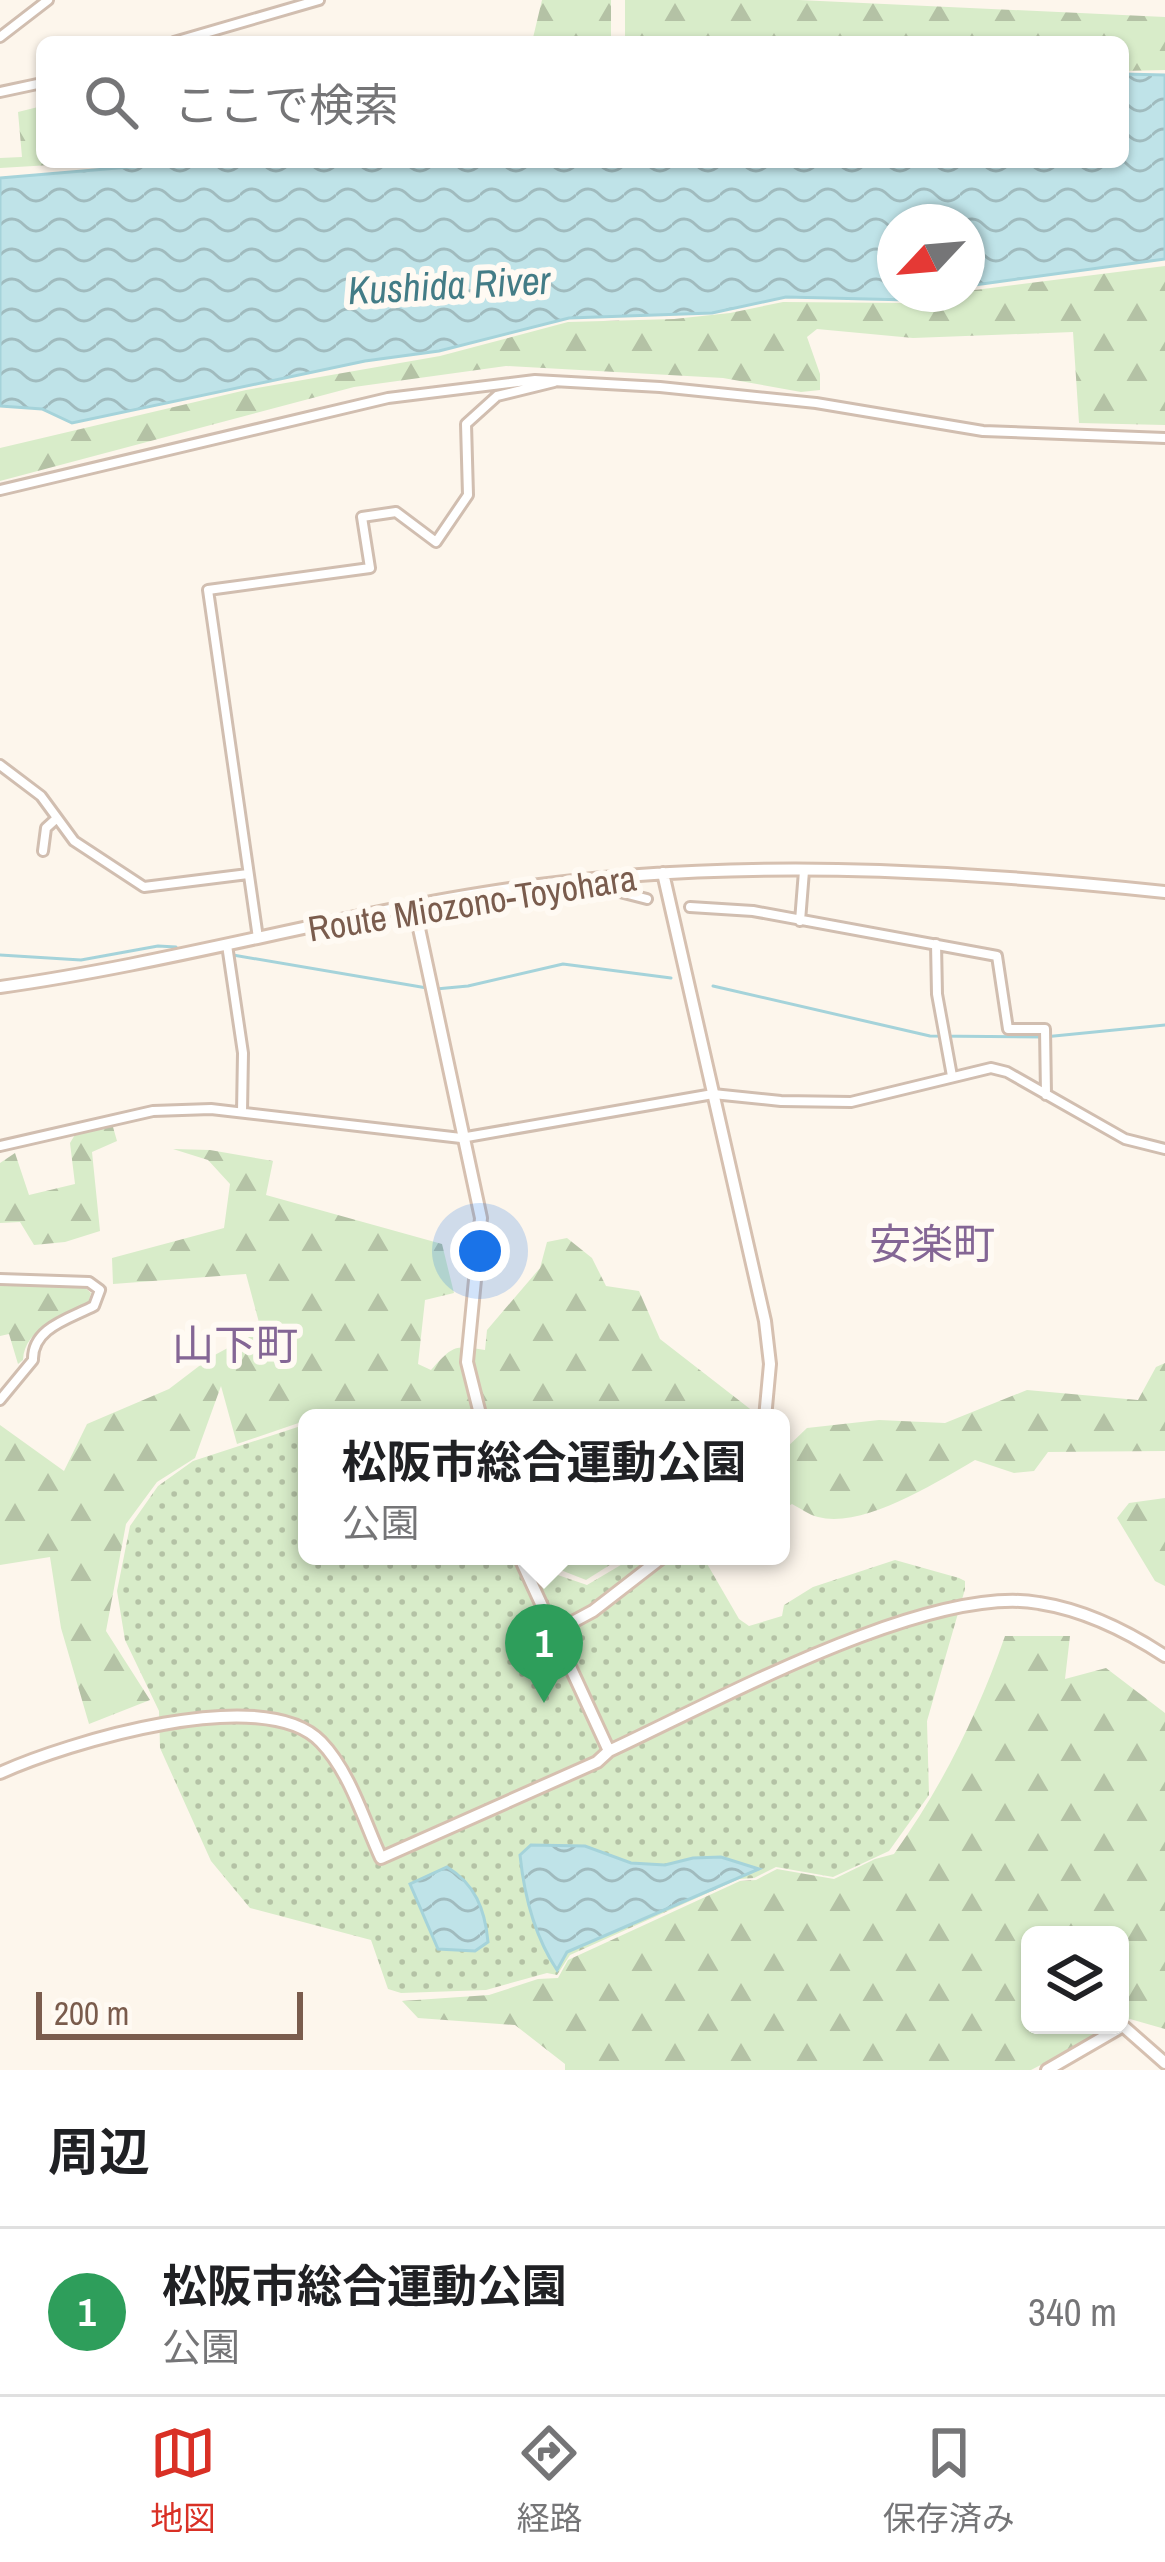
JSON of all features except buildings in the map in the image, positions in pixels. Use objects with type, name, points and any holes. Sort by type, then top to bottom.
[{"type":"street","points":[[0,37],[48,0]]},
{"type":"street","points":[[195,36],[319,0]]},
{"type":"street","points":[[0,92],[36,84]]},
{"type":"street","points":[[0,490],[388,398],[558,380],[816,403],[983,431],[1165,439]]},
{"type":"street","points":[[258,939],[208,590],[370,568],[362,517],[395,512],[436,542],[468,495],[466,424],[496,397],[547,387],[558,380]]},
{"type":"street","points":[[0,765],[41,796],[74,842],[144,887],[248,874]]},
{"type":"street","points":[[43,850],[46,829],[57,818]]},
{"type":"street","points":[[800,921],[804,871]]},
{"type":"street","name":"Route Miozono-Toyohara","points":[[0,987],[78,976],[414,905],[663,873],[804,871],[1040,879],[1165,892]]},
{"type":"street","points":[[663,873],[765,1321],[770,1364],[766,1409]]},
{"type":"street","points":[[618,878],[616,891],[647,899]]},
{"type":"street","points":[[414,905],[481,1219],[466,1362],[479,1409]]},
{"type":"street","points":[[690,907],[753,911],[997,956],[1008,1029],[1045,1028],[1046,1095]]},
{"type":"street","points":[[935,944],[937,994],[952,1076]]},
{"type":"street","points":[[227,945],[243,1053],[242,1112]]},
{"type":"street","points":[[0,1146],[153,1111],[242,1112],[461,1138],[712,1094],[835,1104],[998,1069],[1125,1139],[1165,1149]]},
{"type":"street","points":[[0,1279],[89,1282],[100,1295],[94,1306],[38,1335],[32,1345],[33,1360],[0,1400]]},
{"type":"street","points":[[523,1565],[609,1751]]},
{"type":"street","points":[[554,1632],[593,1611],[652,1565]]},
{"type":"street","points":[[0,1773],[119,1731],[205,1720],[286,1722],[313,1735],[331,1755],[381,1858],[597,1762],[609,1751],[860,1636],[946,1611],[1039,1603],[1124,1630],[1165,1655]]},
{"type":"street","points":[[1047,2070],[1123,2026],[1165,2063]]},
{"type":"green space","points":[[542,0],[611,0],[611,36],[533,36]]},
{"type":"green space","points":[[625,0],[799,0],[1165,17],[1165,70],[1129,71],[1129,36],[625,36]]},
{"type":"green space","points":[[36,108],[36,166],[0,168],[0,158],[22,157],[18,112]]},
{"type":"green space","points":[[1165,266],[1165,425],[1079,423],[1073,332],[913,338],[817,329],[807,337],[820,374],[820,390],[801,392],[723,378],[506,366],[354,387],[0,481],[0,448],[246,390],[440,356],[568,322],[674,319],[783,302],[877,303],[877,312],[985,312],[985,289]]},
{"type":"green space","points":[[111,1120],[117,1141],[92,1152],[100,1231],[34,1245],[20,1222],[0,1223],[0,1163],[15,1153],[29,1195],[75,1184],[70,1143],[76,1133]]},
{"type":"green space","points":[[173,1149],[273,1161],[266,1195],[442,1244],[454,1293],[425,1300],[418,1364],[431,1370],[454,1349],[485,1350],[487,1330],[540,1268],[547,1242],[567,1238],[592,1258],[606,1286],[639,1291],[660,1339],[750,1409],[298,1409],[298,1423],[237,1444],[221,1386],[195,1458],[157,1482],[126,1524],[106,1631],[150,1700],[89,1724],[61,1628],[50,1557],[0,1565],[0,1425],[64,1471],[87,1424],[169,1389],[211,1357],[261,1330],[246,1274],[113,1284],[112,1258],[224,1228],[230,1184],[208,1160]]},
{"type":"green space","points":[[0,1283],[83,1286],[91,1293],[88,1304],[38,1331],[18,1364],[9,1334],[0,1336]]},
{"type":"green space","points":[[1165,1363],[1165,1451],[1048,1452],[1034,1471],[1014,1473],[975,1460],[899,1501],[836,1519],[790,1505],[790,1444],[807,1428],[879,1420],[945,1423],[1027,1390],[1138,1400],[1156,1367]]},
{"type":"green space","points":[[298,1427],[298,1565],[542,1565],[587,1585],[621,1565],[708,1565],[739,1619],[749,1626],[782,1616],[784,1605],[813,1587],[895,1560],[959,1578],[965,1581],[965,1589],[927,1721],[929,1795],[889,1851],[833,1877],[776,1867],[754,1878],[739,1879],[570,1955],[557,1975],[547,1973],[486,1990],[401,1993],[388,1989],[371,1940],[250,1908],[211,1861],[160,1748],[159,1711],[125,1640],[117,1591],[130,1526],[158,1486],[193,1461]]},
{"type":"green space","points":[[1165,1498],[1165,1586],[1155,1581],[1117,1518],[1129,1503]]},
{"type":"green space","points":[[551,1565],[610,1565],[586,1580]]},
{"type":"green space","points":[[1005,1636],[1070,1636],[1065,1679],[1106,1668],[1165,1713],[1165,2029],[1129,2020],[1129,1926],[1021,1926],[1021,2034],[1101,2034],[1031,2070],[565,2070],[565,2064],[515,2025],[418,2018],[402,2001],[489,1995],[538,1979],[558,1978],[568,1960],[740,1881],[756,1880],[777,1869],[834,1879],[894,1854],[928,1802],[983,1694]]},
{"type":"water","name":"Kushida River","points":[[1129,74],[1165,75],[1165,259],[985,284],[985,204],[877,204],[877,299],[786,297],[712,313],[569,318],[439,351],[365,361],[72,423],[42,409],[0,406],[0,178],[118,168],[1129,168]]},
{"type":"water","points":[[531,1845],[585,1846],[631,1863],[665,1865],[721,1857],[759,1869],[567,1952],[557,1970],[537,1929],[524,1885],[520,1855]]},
{"type":"water","points":[[447,1867],[465,1881],[481,1908],[488,1942],[475,1951],[438,1949],[410,1884]]},
{"type":"waterway","points":[[0,955],[81,960],[176,947]]},
{"type":"waterway","points":[[233,955],[427,988]]},
{"type":"waterway","points":[[436,989],[563,964],[671,978]]},
{"type":"waterway","points":[[713,986],[930,1036],[1044,1037],[1165,1025]]},
{"type":"place","name":"松阪市総合運動公園","points":[[544,1703]]},
{"type":"district","name":"安楽町","points":[[932,1244]]},
{"type":"district","name":"山下町","points":[[235,1345]]}]
